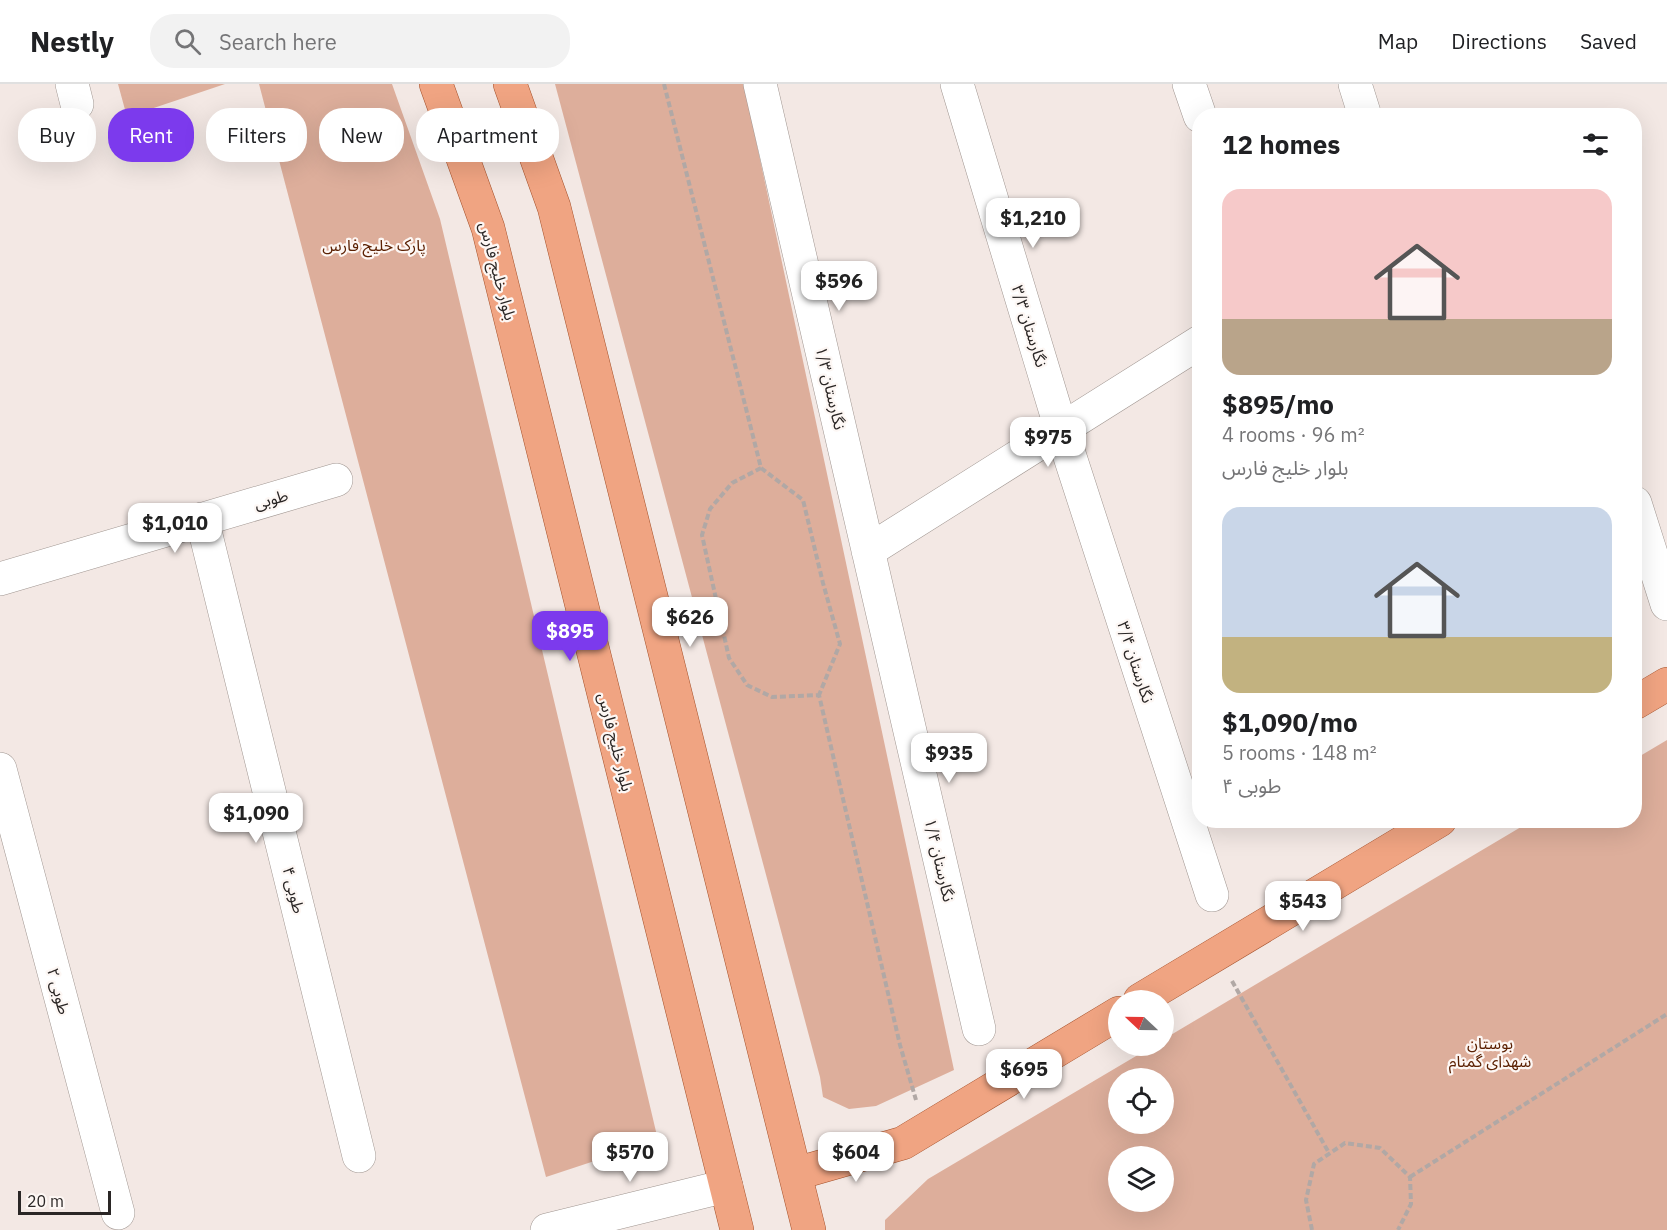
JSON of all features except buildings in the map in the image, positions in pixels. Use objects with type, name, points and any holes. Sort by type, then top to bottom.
[{"type":"main road","name":"بلوار خلیج فارس","points":[[436,84],[488,228],[737,1230]]},
{"type":"main road","points":[[510,84],[555,207],[809,1230]]},
{"type":"main road","points":[[1642,699],[1667,684]]},
{"type":"main road","points":[[1157,990],[1423,828]]},
{"type":"main road","points":[[795,1174],[903,1143],[1108,1020]]},
{"type":"street","name":"نگارستان ۱/۳","points":[[760,84],[868,551]]},
{"type":"street","name":"نگارستان ۳/۳","points":[[957,84],[1060,429]]},
{"type":"street","points":[[1190,84],[1198,108]]},
{"type":"street","points":[[1355,84],[1362,108]]},
{"type":"street","points":[[868,551],[1192,347]]},
{"type":"street","name":"نگارستان ۳/۴","points":[[1060,429],[1212,895]]},
{"type":"street","name":"طوبی","points":[[0,579],[336,480]]},
{"type":"street","name":"طوبی ۴","points":[[202,519],[360,1155]]},
{"type":"street","points":[[1642,525],[1667,604]]},
{"type":"street","name":"نگارستان ۱/۴","points":[[868,551],[979,1029]]},
{"type":"street","name":"طوبی ۲","points":[[0,769],[118,1213]]},
{"type":"street","points":[[547,1230],[726,1186]]},
{"type":"path","points":[[664,84],[761,468],[803,500],[840,644],[819,695],[900,1045],[925,1130]]},
{"type":"path","points":[[761,468],[732,483],[710,509],[702,535],[729,658],[747,685],[772,697],[819,695]]},
{"type":"path","points":[[1217,954],[1329,1153]]},
{"type":"path","points":[[1410,1178],[1667,1014]]},
{"type":"path","points":[[1312,1230],[1306,1200],[1314,1164],[1346,1143],[1380,1148],[1410,1178],[1411,1204],[1398,1230]]},
{"type":"green space","points":[[118,84],[225,84],[154,108],[125,108]]},
{"type":"green space","name":"پارک خلیج فارس","points":[[259,84],[392,84],[401,108],[319,108],[319,162],[404,162],[404,118],[416,152],[416,162],[420,162],[440,219],[658,1140],[546,1177],[279,162],[307,162],[307,108],[265,108]]},
{"type":"green space","points":[[555,84],[744,84],[954,1070],[876,1106],[849,1109],[823,1097],[820,1077]]},
{"type":"green space","name":"بوستان شهدای گمنام","points":[[1667,740],[1667,1230],[885,1230],[885,1220],[928,1179],[1108,1073],[1108,1134],[1174,1134],[1174,1068],[1116,1068],[1136,1056],[1174,1056],[1174,1033],[1519,828],[1642,828],[1642,755]]}]
